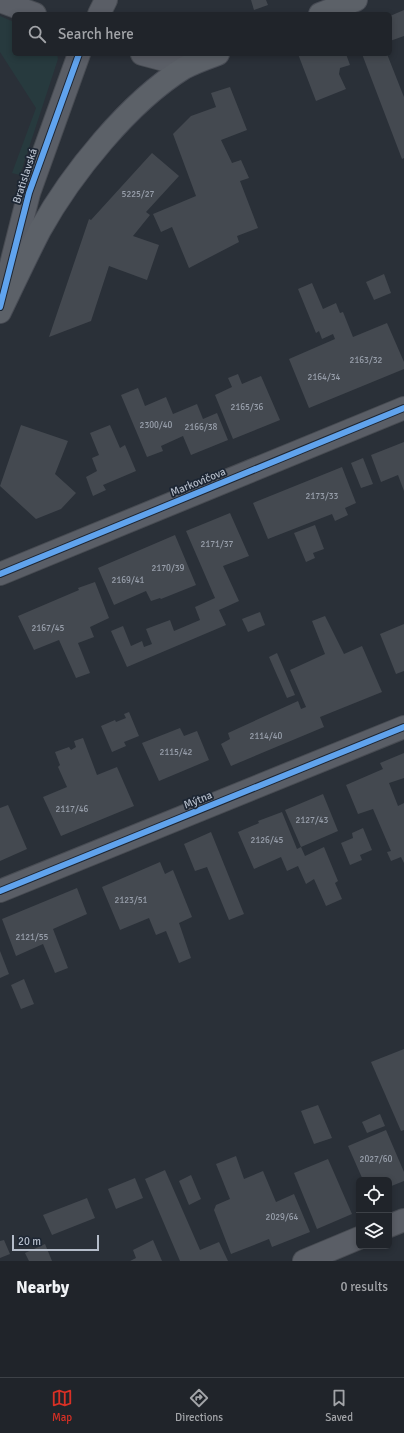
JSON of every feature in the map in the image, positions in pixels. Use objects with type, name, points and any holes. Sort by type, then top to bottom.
[{"type":"main road","points":[[325,12],[356,0]]},
{"type":"main road","points":[[0,312],[40,230],[60,198],[117,126],[172,77],[194,63],[213,56]]},
{"type":"street","points":[[100,12],[106,0]]},
{"type":"street","points":[[0,1],[30,12]]},
{"type":"street","name":"Bratislavská","points":[[0,307],[29,193],[78,56]]},
{"type":"street","points":[[150,56],[172,62],[194,63]]},
{"type":"street","name":"Markovičova","points":[[0,574],[404,408]]},
{"type":"street","name":"Mýtna","points":[[0,891],[404,727]]},
{"type":"street","points":[[392,1225],[404,1220]]},
{"type":"street","points":[[304,1261],[356,1239]]},
{"type":"green space","points":[[0,16],[12,21],[12,56],[57,56],[58,59],[20,175],[12,173],[36,108],[0,52]]},
{"type":"building","points":[[251,0],[266,0],[268,5],[254,10]]},
{"type":"building","points":[[404,10],[404,36],[392,40],[392,15]]},
{"type":"building","points":[[299,56],[347,56],[350,65],[340,68],[339,74],[346,89],[316,101]]},
{"type":"building","points":[[363,56],[388,56],[404,97],[404,158],[402,159]]},
{"type":"building","points":[[230,87],[247,130],[221,140],[232,163],[241,160],[249,178],[240,181],[258,228],[237,236],[239,242],[189,268],[172,227],[161,232],[153,214],[196,196],[173,134],[191,116],[216,107],[211,93]]},
{"type":"building","points":[[152,153],[179,176],[146,212],[150,215],[133,236],[159,245],[147,280],[109,266],[91,321],[49,337],[89,219],[91,220]]},
{"type":"building","points":[[384,274],[391,293],[374,300],[366,282]]},
{"type":"building","points":[[312,283],[323,309],[336,303],[340,313],[343,312],[353,337],[387,323],[404,362],[404,369],[309,408],[289,359],[335,339],[333,334],[322,339],[319,331],[316,333],[298,289]]},
{"type":"building","points":[[238,374],[242,384],[261,376],[280,420],[233,439],[215,395],[232,387],[228,378]]},
{"type":"building","points":[[138,388],[145,406],[166,397],[173,414],[197,404],[203,419],[217,413],[228,440],[191,455],[183,436],[161,446],[163,451],[147,457],[121,395]]},
{"type":"building","points":[[21,425],[68,441],[55,474],[76,493],[61,509],[36,519],[0,486]]},
{"type":"building","points":[[110,425],[120,448],[125,445],[136,471],[103,485],[106,490],[93,496],[86,477],[97,471],[92,458],[99,455],[90,433]]},
{"type":"building","points":[[404,442],[404,491],[398,475],[381,482],[371,455]]},
{"type":"building","points":[[363,458],[373,484],[361,488],[351,463]]},
{"type":"building","points":[[342,467],[356,503],[345,508],[348,515],[335,521],[332,514],[268,539],[253,503]]},
{"type":"building","points":[[230,513],[249,556],[223,566],[239,601],[219,610],[226,625],[127,667],[111,631],[123,626],[131,646],[142,641],[144,647],[152,644],[146,629],[170,620],[174,631],[200,620],[195,607],[215,598],[186,531]]},
{"type":"building","points":[[315,525],[324,549],[313,553],[315,558],[306,562],[294,533]]},
{"type":"building","points":[[175,535],[196,585],[161,599],[151,601],[146,591],[114,605],[98,568]]},
{"type":"building","points":[[95,582],[109,618],[90,627],[94,637],[78,643],[90,673],[76,678],[59,640],[34,650],[18,616],[79,590],[78,588]]},
{"type":"building","points":[[260,612],[265,625],[248,632],[242,619]]},
{"type":"building","points":[[325,616],[344,654],[362,646],[382,692],[320,717],[324,727],[231,766],[221,744],[230,739],[228,733],[298,701],[301,709],[306,707],[290,670],[325,654],[312,621]]},
{"type":"building","points":[[404,624],[404,671],[396,674],[380,634]]},
{"type":"building","points":[[277,653],[295,695],[287,698],[269,657]]},
{"type":"building","points":[[129,712],[139,736],[124,742],[126,746],[112,752],[101,726],[115,720],[116,722],[126,718],[124,714]]},
{"type":"building","points":[[180,728],[184,736],[197,731],[209,760],[159,781],[142,743]]},
{"type":"building","points":[[83,738],[97,775],[117,767],[134,806],[61,836],[43,797],[67,787],[58,767],[60,765],[55,752],[69,747],[71,750],[76,747],[74,741]]},
{"type":"building","points":[[404,753],[404,778],[389,783],[398,806],[404,803],[404,863],[401,857],[391,861],[387,852],[391,851],[373,809],[358,814],[346,785],[383,769],[380,763]]},
{"type":"building","points":[[323,794],[338,831],[301,847],[285,810]]},
{"type":"building","points":[[8,805],[27,849],[0,861],[0,808]]},
{"type":"building","points":[[282,812],[297,849],[301,847],[305,856],[324,847],[338,881],[335,883],[342,899],[326,906],[314,879],[306,884],[298,866],[287,871],[281,857],[254,869],[238,832],[259,823],[258,821]]},
{"type":"building","points":[[363,828],[372,850],[360,855],[362,860],[350,865],[341,843],[353,838],[352,833]]},
{"type":"building","points":[[211,832],[244,914],[229,920],[207,867],[195,871],[184,844]]},
{"type":"building","points":[[160,862],[165,874],[173,870],[192,917],[179,923],[191,958],[179,963],[166,931],[156,935],[149,918],[120,930],[102,887]]},
{"type":"building","points":[[77,888],[87,914],[53,929],[68,968],[55,973],[43,944],[16,956],[2,919]]},
{"type":"building","points":[[0,951],[9,974],[0,978]]},
{"type":"building","points":[[24,979],[34,1004],[21,1009],[11,985]]},
{"type":"building","points":[[404,1049],[404,1130],[401,1131],[371,1062]]},
{"type":"building","points":[[318,1105],[332,1138],[314,1144],[301,1111]]},
{"type":"building","points":[[380,1114],[385,1126],[367,1133],[362,1122]]},
{"type":"building","points":[[386,1130],[404,1172],[404,1181],[392,1186],[392,1177],[362,1177],[348,1146]]},
{"type":"building","points":[[236,1156],[244,1179],[263,1171],[276,1202],[294,1194],[310,1232],[272,1247],[269,1239],[231,1254],[214,1210],[216,1205],[230,1199],[216,1164]]},
{"type":"building","points":[[328,1159],[352,1214],[317,1229],[294,1173]]},
{"type":"building","points":[[165,1170],[200,1250],[219,1242],[228,1261],[180,1261],[145,1179]]},
{"type":"building","points":[[191,1175],[201,1199],[189,1205],[179,1181]]},
{"type":"building","points":[[135,1178],[143,1198],[116,1209],[108,1189]]},
{"type":"building","points":[[87,1198],[95,1218],[52,1235],[43,1215]]},
{"type":"building","points":[[4,1240],[10,1254],[0,1258],[0,1241]]},
{"type":"building","points":[[153,1240],[162,1261],[130,1261],[136,1258],[133,1250]]},
{"type":"building","points":[[45,1244],[52,1261],[29,1261],[25,1253]]},
{"type":"cycle path","points":[[0,307],[29,193],[78,56]]},
{"type":"cycle path","points":[[0,574],[404,408]]},
{"type":"cycle path","points":[[0,891],[404,727]]}]
